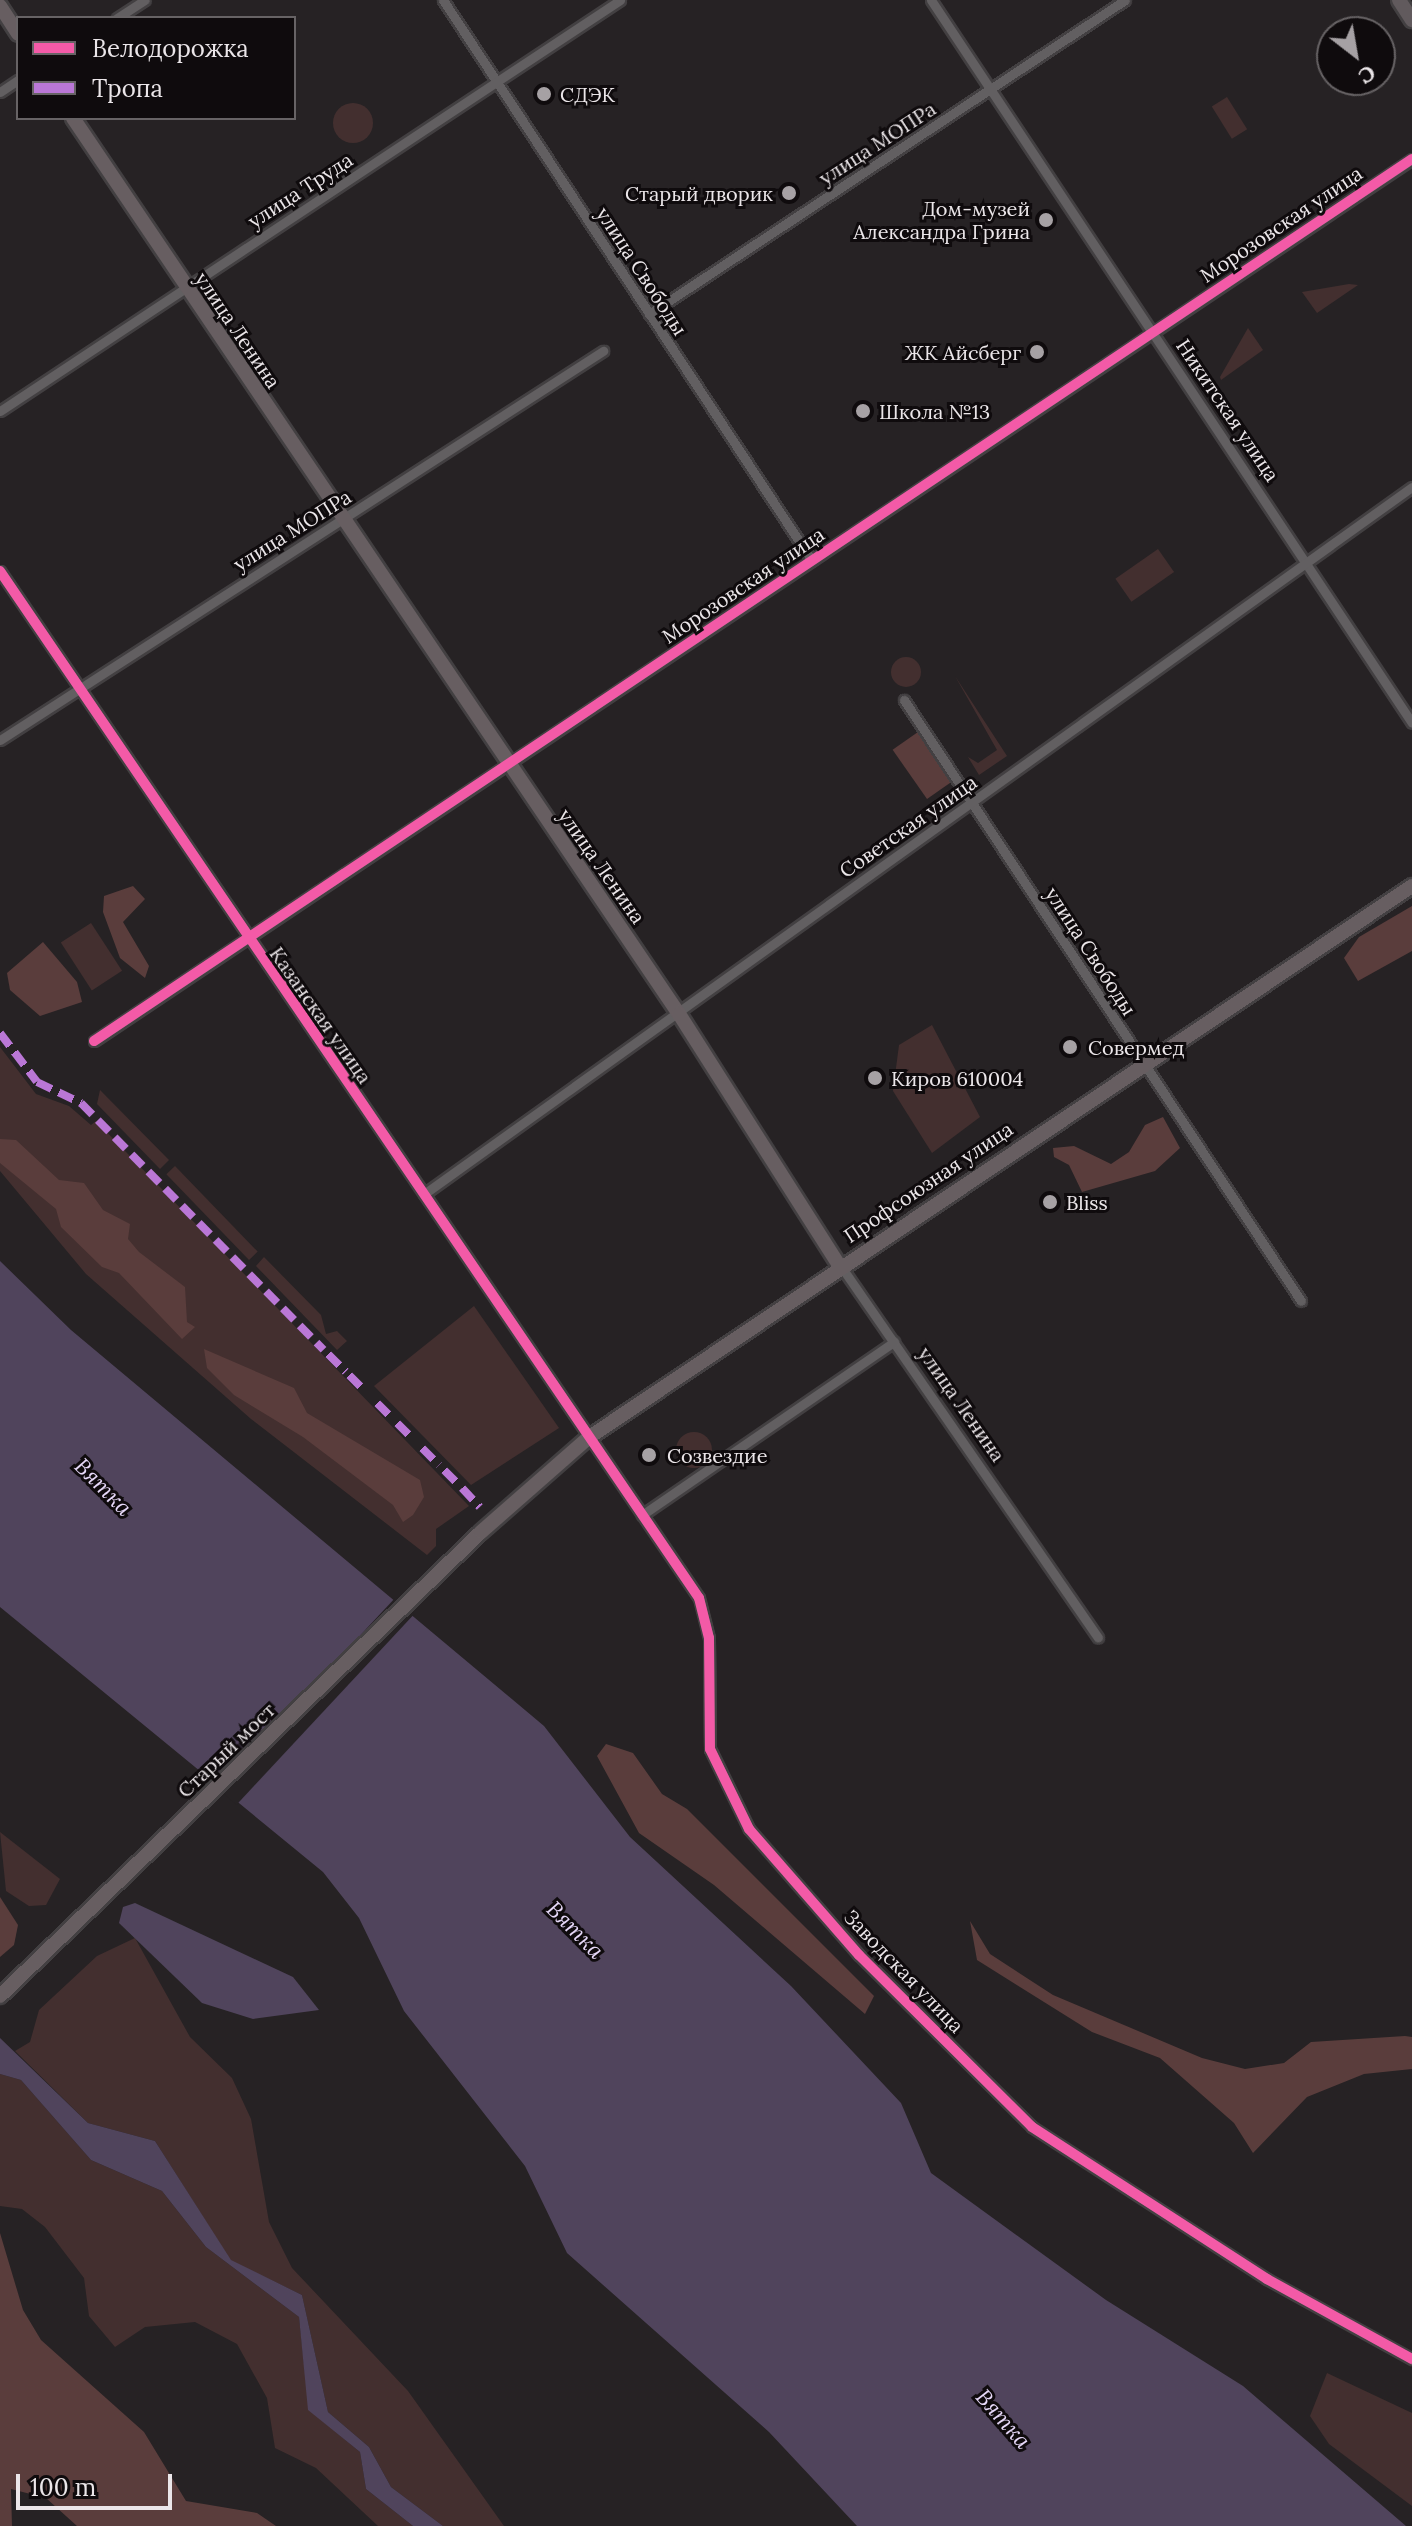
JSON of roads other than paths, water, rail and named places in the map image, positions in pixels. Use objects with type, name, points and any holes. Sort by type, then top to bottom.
[{"type":"main road","points":[[1399,0],[1412,20]]},
{"type":"main road","points":[[0,6],[16,31]]},
{"type":"main road","name":"улица Ленина","points":[[74,120],[508,767],[679,1014],[839,1265]]},
{"type":"main road","name":"Профсоюзная улица","points":[[481,1532],[588,1438],[839,1265],[1412,886]]},
{"type":"main road","name":"Старый мост","points":[[0,1996],[481,1532]]},
{"type":"street","points":[[120,16],[145,0]]},
{"type":"street","name":"улица Свободы","points":[[443,0],[812,561]]},
{"type":"street","name":"улица Труда","points":[[0,411],[620,0]]},
{"type":"street","name":"Никитская улица","points":[[931,0],[1308,561],[1412,723]]},
{"type":"street","name":"улица МОПРа","points":[[649,314],[1125,0]]},
{"type":"street","name":"Морозовская улица","points":[[94,1041],[246,937],[508,767],[1412,159]]},
{"type":"street","name":"улица МОПРа","points":[[0,740],[603,351]]},
{"type":"street","name":"Советская улица","points":[[424,1194],[1412,487]]},
{"type":"street","name":"Казанская улица","points":[[0,571],[588,1438]]},
{"type":"street","name":"улица Свободы","points":[[904,700],[1301,1301]]},
{"type":"street","name":"улица Ленина","points":[[839,1265],[1098,1637]]},
{"type":"street","points":[[642,1515],[894,1342]]},
{"type":"street","name":"Заводская улица","points":[[588,1438],[642,1515],[708,1622],[707,1729],[722,1784],[749,1829],[859,1955],[1061,2150],[1412,2359]]},
{"type":"water","name":"Вятка","points":[[0,1261],[71,1330],[544,1726],[630,1837],[791,1986],[901,2103],[931,2173],[1106,2300],[1243,2386],[1406,2526],[857,2526],[769,2432],[567,2253],[525,2166],[404,2011],[359,1918],[323,1872],[0,1607]]},
{"type":"water","points":[[135,1903],[293,1977],[319,2010],[253,2019],[202,2003],[119,1923],[123,1907]]},
{"type":"water","points":[[0,2038],[88,2123],[155,2141],[231,2260],[302,2295],[328,2412],[369,2447],[391,2487],[443,2526],[413,2526],[366,2489],[360,2452],[308,2410],[299,2317],[206,2247],[162,2191],[91,2160],[21,2080],[0,2074]]},
{"type":"place","name":"СДЭК","points":[[544,94]]},
{"type":"place","name":"Старый дворик","points":[[789,193]]},
{"type":"place","name":"Дом-музей Александра Грина","points":[[1046,220]]},
{"type":"place","name":"ЖК Айсберг","points":[[1037,352]]},
{"type":"place","name":"Школа №13","points":[[863,411]]},
{"type":"place","name":"Совермед","points":[[1070,1047]]},
{"type":"place","name":"Киров 610004","points":[[875,1078]]},
{"type":"place","name":"Bliss","points":[[1050,1202]]},
{"type":"place","name":"Созвездие","points":[[649,1455]]}]
